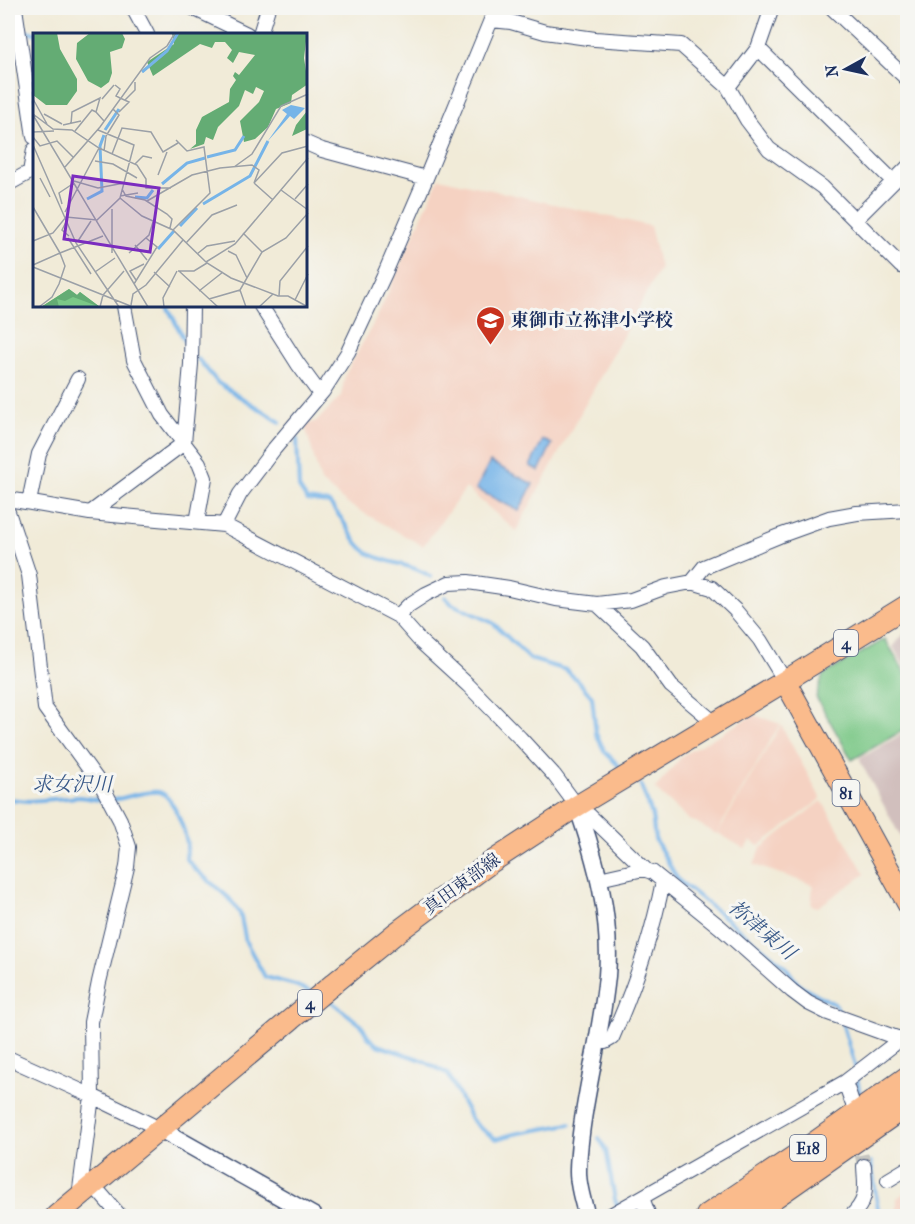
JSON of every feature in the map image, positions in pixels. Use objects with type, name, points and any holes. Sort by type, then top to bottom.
[{"type":"highway","name":"E18","points":[[708,1216],[908,1078]]},
{"type":"highway","name":"E18","points":[[746,1216],[908,1103]]},
{"type":"highway","points":[[770,1216],[876,1126]]},
{"type":"highway","points":[[699,1216],[805,1151]]},
{"type":"main road","name":"真田東部線","points":[[56,1216],[396,933],[490,863],[583,810],[716,723],[908,605]]},
{"type":"main road","name":"81","points":[[785,681],[908,904]]},
{"type":"street","points":[[15,8],[33,130]]},
{"type":"street","points":[[133,8],[146,33]]},
{"type":"street","points":[[193,8],[245,33]]},
{"type":"street","points":[[260,33],[268,8]]},
{"type":"street","points":[[728,87],[758,48],[772,8]]},
{"type":"street","points":[[832,8],[905,72]]},
{"type":"street","points":[[224,525],[240,494],[320,394],[348,352],[426,178],[492,14],[511,22],[555,34],[681,45],[728,87],[747,120],[769,149],[822,187],[901,266],[908,267]]},
{"type":"street","points":[[758,48],[893,181]]},
{"type":"street","points":[[308,144],[322,150],[426,178]]},
{"type":"street","points":[[8,184],[30,172],[33,156]]},
{"type":"street","points":[[855,220],[908,167]]},
{"type":"street","points":[[124,308],[134,360],[162,415],[199,463],[205,478],[197,522]]},
{"type":"street","points":[[90,513],[184,443],[191,364],[192,308]]},
{"type":"street","points":[[262,308],[320,394]]},
{"type":"street","points":[[29,502],[39,454],[78,379]]},
{"type":"street","points":[[8,499],[90,513],[224,525],[398,616],[421,642],[468,685],[520,738],[583,810],[646,870]]},
{"type":"street","points":[[692,582],[704,567],[829,518],[856,513],[908,510]]},
{"type":"street","points":[[8,512],[30,575],[45,708],[102,788],[120,820],[129,847],[127,867],[91,1022],[92,1096],[86,1191],[120,1216]]},
{"type":"street","points":[[398,616],[409,605],[426,594],[449,584],[468,582],[509,588],[556,599],[597,604],[631,600],[666,587],[692,582],[712,588],[735,610],[760,640],[785,681]]},
{"type":"street","points":[[597,604],[642,646],[671,686],[716,723]]},
{"type":"street","points":[[583,810],[599,879],[608,946],[607,975],[578,1157],[580,1191],[587,1216]]},
{"type":"street","points":[[599,879],[646,870],[652,872],[720,927],[792,992],[808,1003],[839,1017],[904,1036]]},
{"type":"street","points":[[597,1040],[605,1042],[612,1038],[638,976],[654,925],[663,881]]},
{"type":"street","points":[[609,1216],[848,1080],[904,1036]]},
{"type":"street","points":[[8,1058],[160,1130],[314,1216]]},
{"type":"street","points":[[848,1080],[852,1102]]},
{"type":"street","points":[[851,1216],[857,1211],[866,1194],[864,1166]]},
{"type":"street","points":[[888,1180],[908,1168]]},
{"type":"street","points":[[638,1200],[649,1216]]},
{"type":"shaded area","name":"東御市立祢津小学校","points":[[439,178],[650,226],[660,268],[516,531],[466,488],[423,546],[346,503],[321,482],[305,426],[318,420],[341,396],[345,375],[378,315]]},
{"type":"shaded area","points":[[907,630],[907,671],[893,647]]},
{"type":"shaded area","points":[[754,715],[780,724],[716,834],[690,821],[655,789],[683,755]]},
{"type":"shaded area","points":[[781,725],[821,799],[759,846],[751,841],[745,849],[718,833]]},
{"type":"shaded area","points":[[907,731],[907,849],[859,759]]},
{"type":"shaded area","points":[[822,801],[865,874],[818,907],[811,905],[813,885],[754,865],[761,848]]},
{"type":"shaded area","points":[[907,1191],[907,1216],[897,1216],[897,1198]]},
{"type":"green space","points":[[885,639],[907,676],[907,728],[852,760],[816,697],[823,675]]},
{"type":"water","points":[[543,440],[552,444],[539,471],[530,466]]},
{"type":"water","points":[[490,462],[533,484],[519,511],[476,489]]},
{"type":"waterway","name":"祢津東川","points":[[27,31],[35,33]]},
{"type":"waterway","name":"祢津東川","points":[[168,308],[186,343]]},
{"type":"waterway","name":"祢津東川","points":[[198,359],[218,383],[280,422]]},
{"type":"waterway","name":"祢津東川","points":[[297,439],[299,488],[307,500],[329,503],[365,551],[385,560],[417,569],[431,577]]},
{"type":"waterway","name":"祢津東川","points":[[445,597],[452,604],[493,623],[530,659],[566,670],[578,681],[592,697],[596,734],[605,752],[619,766]]},
{"type":"waterway","name":"祢津東川","points":[[641,785],[652,815],[655,839],[678,880],[785,966],[798,984],[836,1005],[839,1012]]},
{"type":"waterway","name":"求女沢川","points":[[113,800],[149,792],[159,792],[164,795],[173,806],[184,831],[187,844],[186,858],[195,869],[229,898],[240,913],[246,942],[265,977],[295,985],[313,993]]},
{"type":"waterway","name":"求女沢川","points":[[8,799],[29,801],[80,797],[105,801]]},
{"type":"waterway","name":"求女沢川","points":[[328,999],[361,1025],[368,1037],[377,1045],[422,1060],[448,1074],[471,1119],[496,1139],[570,1124]]},
{"type":"waterway","name":"祢津東川","points":[[842,1022],[856,1069]]},
{"type":"waterway","name":"祢津東川","points":[[857,1077],[860,1095]]},
{"type":"waterway","name":"求女沢川","points":[[599,1138],[606,1150],[618,1206]]},
{"type":"waterway","name":"祢津東川","points":[[871,1162],[879,1216]]},
{"type":"tunnel","points":[[858,1134],[864,1166]]},
{"type":"place","name":"東御市立祢津小学校","points":[[490,346]]}]
